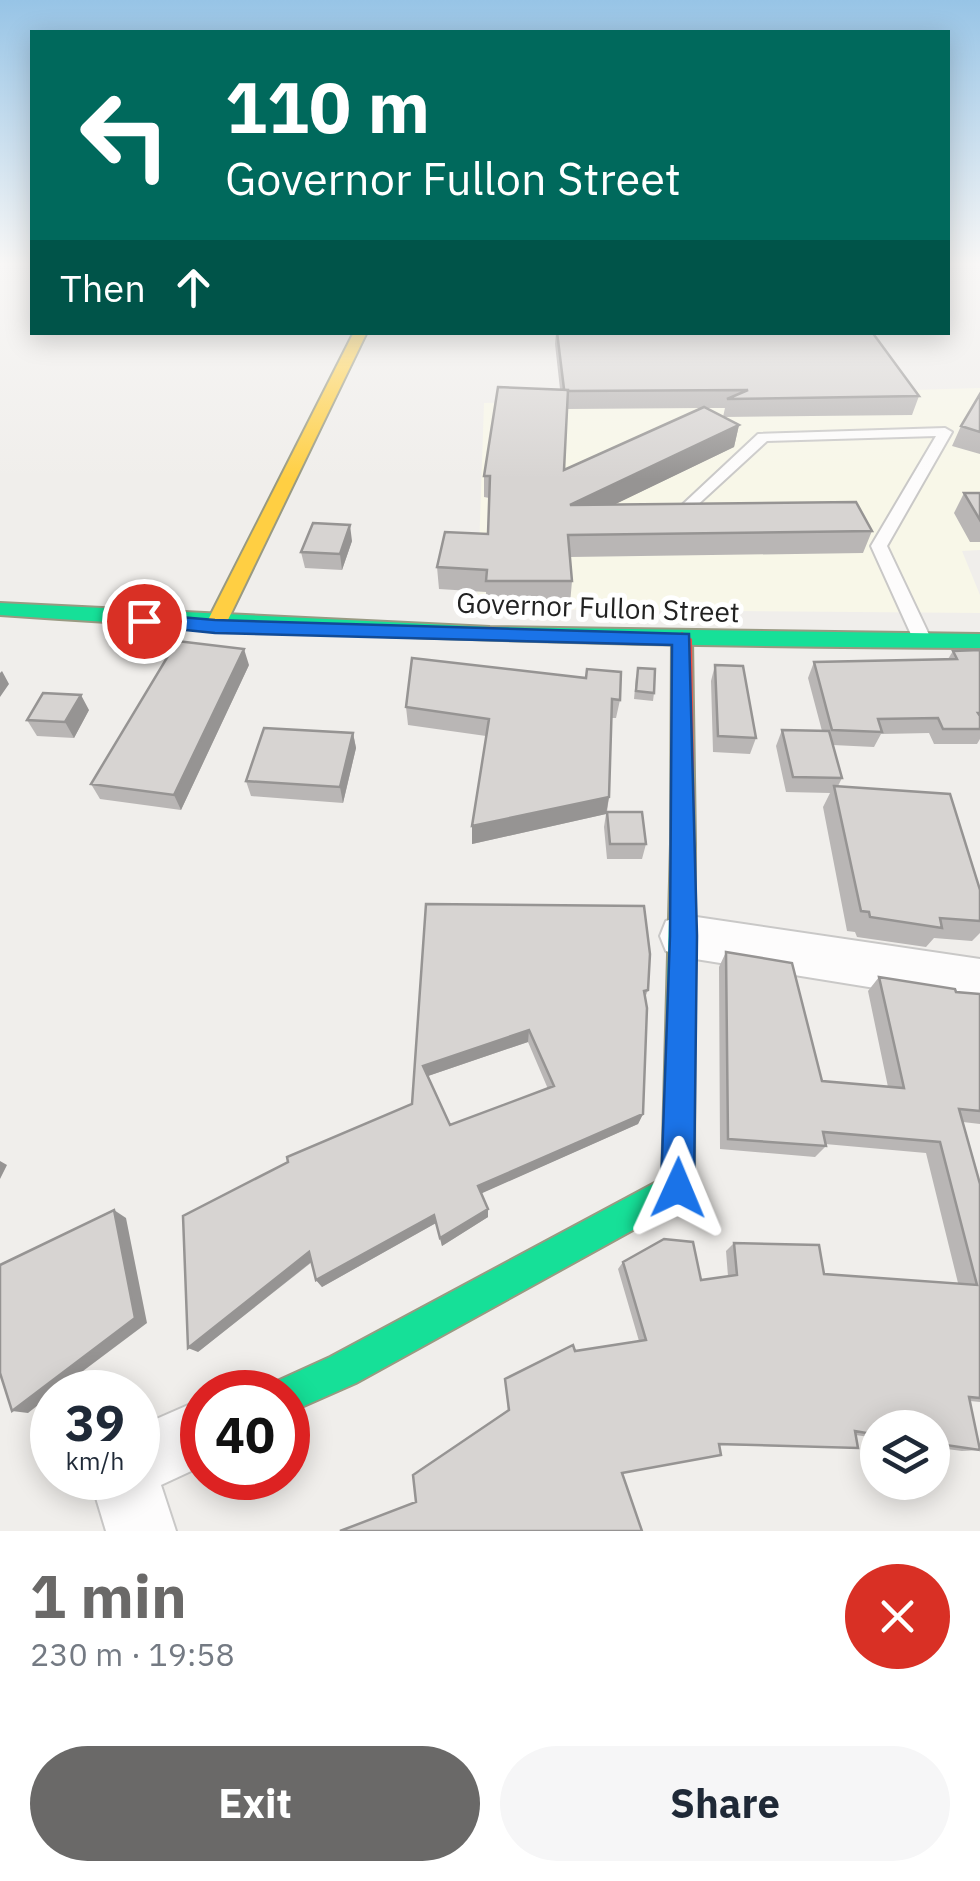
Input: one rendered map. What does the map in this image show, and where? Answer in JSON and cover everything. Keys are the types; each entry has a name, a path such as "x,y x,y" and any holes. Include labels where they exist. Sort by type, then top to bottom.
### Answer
{"street":[{"path":"215,626 359,336"},
{"name":"Governor Fullon Street","path":"0,610 215,626 682,639 980,641"},
{"path":"310,1384 678,1188 683,936 682,639"},
{"path":"683,936 980,982"},
{"path":"131,1500 142,1531"}],"lane":[{"path":"688,506 763,436 945,432 878,546 923,641"}],"shaded area":[{"path":"980,388 980,550 962,551 980,595 980,613 477,609 484,403"}],"building":[{"path":"558,336 875,336 919,396 727,399 748,390 564,389"},
{"path":"498,387 568,390 564,470 704,407 739,425 570,505 856,502 872,531 568,535 572,581 486,581 487,570 437,567 445,532 488,534 490,476 484,476"},
{"path":"980,394 980,432 961,426"},
{"path":"964,493 980,493 980,520"},
{"path":"313,523 350,525 340,554 301,552"},
{"path":"177,641 244,649 174,795 91,784"},
{"path":"980,650 980,729 943,729 938,718 878,719 882,732 832,730 814,662 957,659 953,651"},
{"path":"412,658 586,678 587,669 621,672 620,700 612,699 609,797 472,826 489,719 406,707"},
{"path":"715,665 743,666 756,738 718,736"},
{"path":"638,668 655,669 654,693 636,691"},
{"path":"43,693 81,695 65,722 27,720"},
{"path":"264,728 353,733 340,787 246,781"},
{"path":"782,730 829,731 842,778 793,777"},
{"path":"834,786 950,794 980,890 980,921 940,918 942,928 870,917 869,912 861,911"},
{"path":"607,812 642,812 646,844 610,844"},
{"path":"426,904 644,906 650,954 648,990 644,991 647,1008 643,1114 478,1186 488,1209 440,1238 434,1215 316,1280 309,1252 188,1348 183,1216 288,1162 287,1157 412,1104","holes":["529,1030 554,1086 450,1125 423,1066"]},
{"path":"726,952 792,963 822,1081 904,1088 879,977 980,994 980,1111 959,1109 980,1184 980,1398 969,1397 980,1450 950,1446 950,1410 860,1410 860,1432 855,1431 858,1448 719,1444 721,1455 622,1473 642,1531 340,1531 416,1502 413,1475 509,1410 505,1379 573,1345 575,1351 646,1340 623,1262 664,1239 693,1242 701,1280 737,1275 734,1243 819,1245 824,1274 977,1285 940,1142 823,1132 826,1146 728,1139"},
{"path":"114,1210 135,1318 66,1370 30,1370 30,1397 12,1411 0,1373 0,1265"}],"traffic: fast":[{"path":"0,609 490,634 980,641"},
{"path":"310,1385 678,1188 683,844"}],"traffic: slow":[{"path":"215,626 359,336"}],"traffic: jam":[{"path":"682,639 683,844"}],"route":[{"path":"144,621 682,639 683,936 678,1188"}]}
